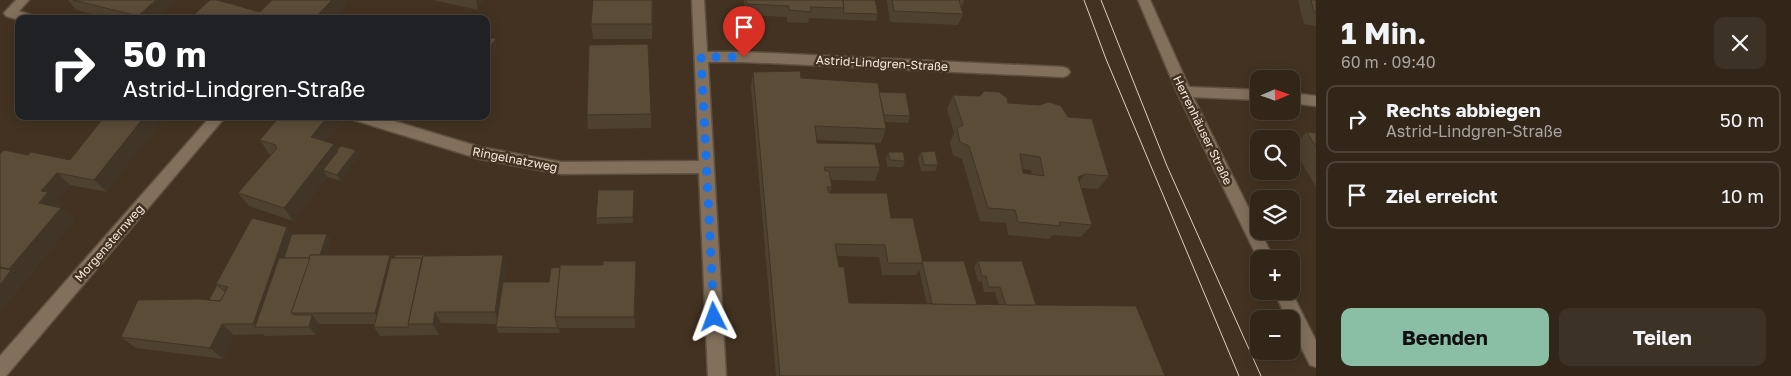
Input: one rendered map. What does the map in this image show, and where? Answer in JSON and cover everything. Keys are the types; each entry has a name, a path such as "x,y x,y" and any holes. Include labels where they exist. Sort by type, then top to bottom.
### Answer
{"street":[{"path":"15,15 10,14 23,0"},
{"path":"698,0 717,376"},
{"name":"Herrenhäuser Straße","path":"1144,0 1184,92 1262,250"},
{"name":"Astrid-Lindgren-Straße","path":"701,57 744,57 1062,72"},
{"path":"1184,92 1250,95"},
{"path":"1300,99 1316,101"},
{"name":"Morgensternweg","path":"0,370 20,344 216,120"},
{"name":"Ringelnatzweg","path":"372,120 480,153 561,168 706,167"},
{"path":"1286,300 1316,359"}],"building":[{"path":"73,0 156,0 139,15"},
{"path":"210,0 217,0 260,12 272,0 332,0 318,15 193,15"},
{"path":"593,0 652,0 652,24 591,24"},
{"path":"746,0 843,0 844,8 810,7 811,12 789,10 789,6 747,4"},
{"path":"843,0 875,0 878,14 843,13"},
{"path":"892,0 959,0 963,14 894,11"},
{"path":"1311,0 1316,0 1316,13 1314,12"},
{"path":"490,37 496,39 490,47"},
{"path":"648,44 651,114 587,115 589,45"},
{"path":"800,71 801,78 878,83 886,129 815,126 817,143 875,144 880,167 824,167 825,171 829,171 832,187 827,187 829,193 887,193 891,218 913,218 923,263 888,263 885,245 835,244 839,267 844,267 849,303 1136,306 1165,376 780,376 753,72"},
{"path":"984,91 999,92 1007,98 1008,103 1039,105 1049,102 1061,106 1068,117 1092,119 1109,176 1085,174 1078,177 1092,225 1059,222 1060,226 1018,222 1015,210 988,208 969,146 960,142 957,128 963,125 953,95 980,96","holes":["1020,154 1040,157 1044,176 1023,173"]},
{"path":"879,92 906,93 910,116 884,115"},
{"path":"102,120 142,120 94,180 57,173 41,191 48,192 39,203 61,208 9,269 0,267 0,154 4,150 28,155 31,152 70,160"},
{"path":"277,120 325,120 311,137 334,144 284,208 238,193 277,148 275,147 276,145 260,140"},
{"path":"1307,132 1316,133 1316,147"},
{"path":"341,146 356,150 337,175 323,170 337,150"},
{"path":"935,151 938,165 924,165 921,152"},
{"path":"888,152 903,152 905,161 890,160"},
{"path":"598,190 634,190 633,217 596,218"},
{"path":"252,218 287,227 253,324 222,324 210,348 121,337 138,300 199,299 220,301 228,287 216,284"},
{"path":"292,234 327,234 320,255 310,255 310,258 284,258"},
{"path":"310,255 390,255 375,313 291,313"},
{"path":"395,255 428,256 423,256 422,258 394,258"},
{"path":"503,255 495,312 435,312 433,324 408,324 423,256"},
{"path":"279,258 310,258 291,313 294,315 312,315 309,327 255,327"},
{"path":"391,258 422,258 408,324 409,327 374,327"},
{"path":"603,261 636,261 634,317 555,317 560,265 603,265"},
{"path":"922,261 964,261 977,305 932,304"},
{"path":"978,261 1022,261 1036,305 1006,305 1000,287 989,287 986,276 982,276"},
{"path":"560,267 555,317 558,328 496,327 503,282 549,282 551,268"},
{"path":"0,268 11,270 0,285"},
{"path":"217,285 226,291 220,301 209,300"}],"tram line":[{"path":"1084,0 1106,59 1239,376"},
{"path":"1101,0 1167,166 1261,376"}],"route":[{"path":"714,317 701,57 744,57"}]}
